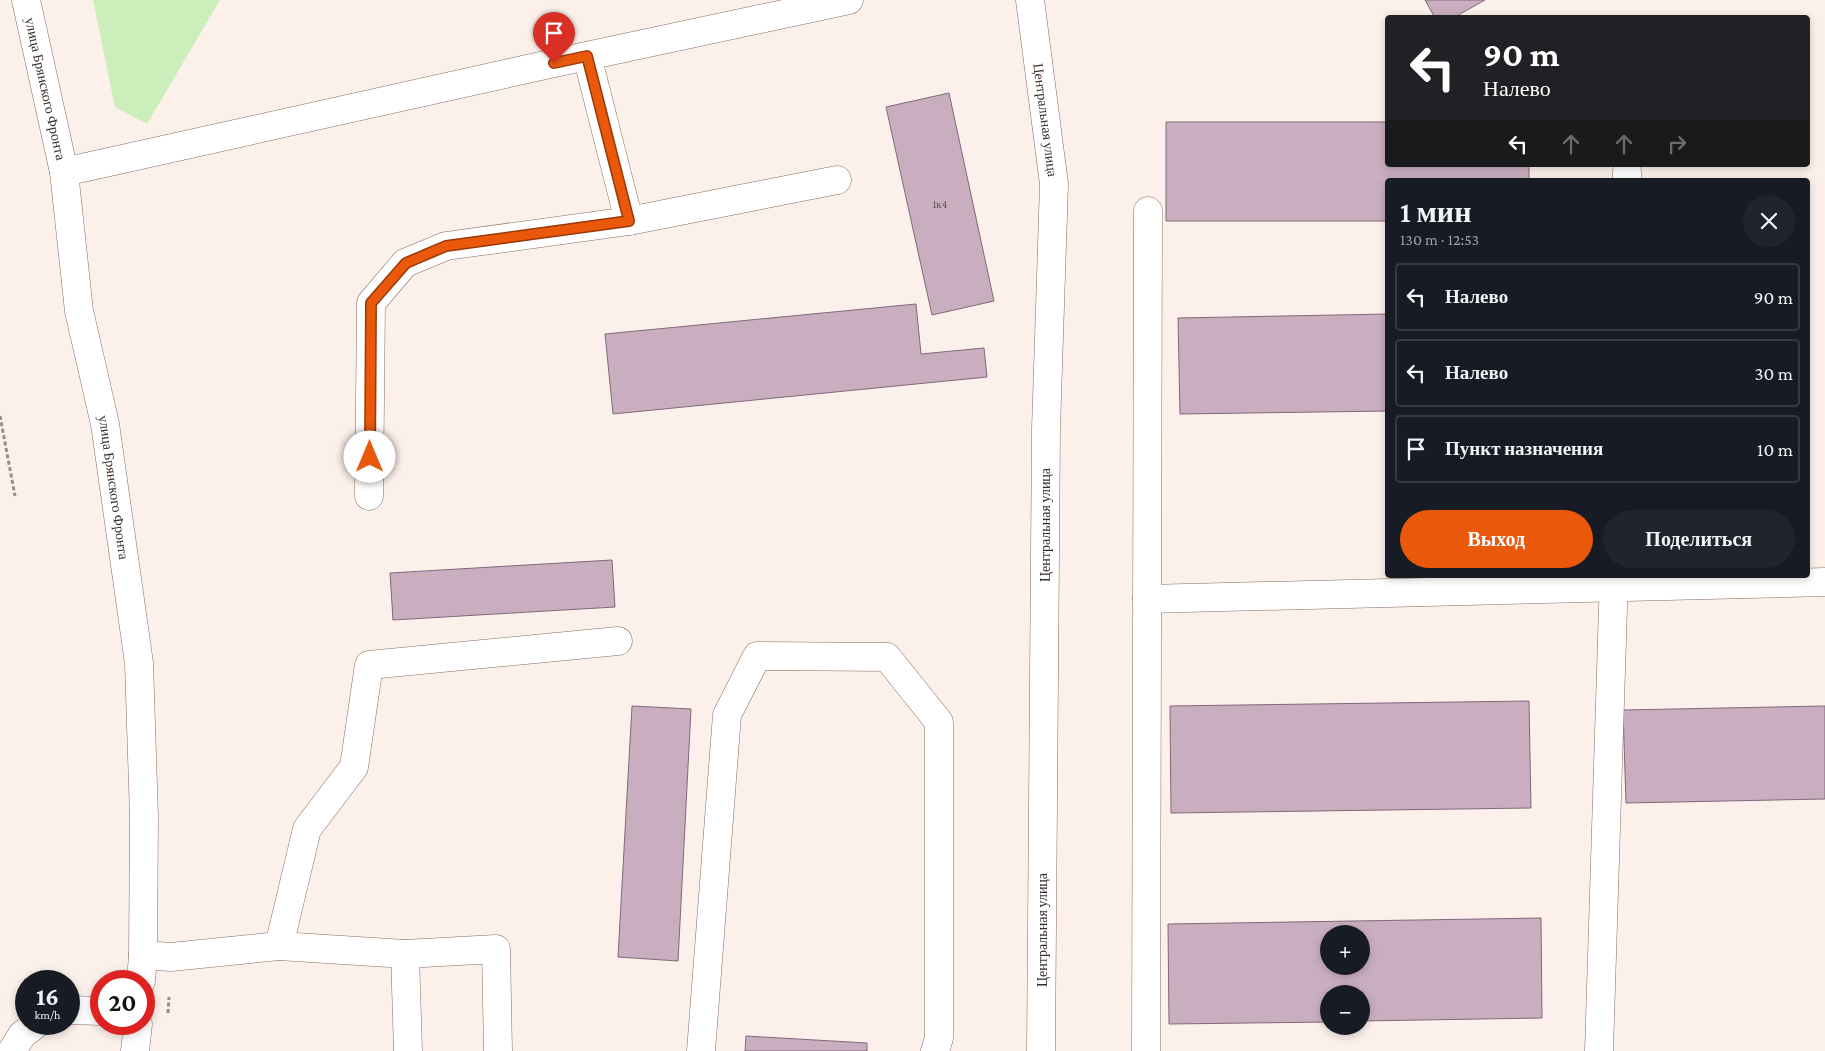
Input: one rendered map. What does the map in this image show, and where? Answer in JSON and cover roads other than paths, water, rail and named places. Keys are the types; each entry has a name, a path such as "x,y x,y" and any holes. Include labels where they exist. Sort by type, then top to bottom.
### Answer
{"street":[{"name":"улица Брянского Фронта","path":"26,0 64,172 79,311 104,424 139,663 144,817 142,968"},
{"path":"64,172 849,0"},
{"name":"Центральная улица","path":"1030,0 1054,184 1046,429 1041,1051"},
{"path":"587,56 629,221"},
{"path":"369,496 371,303 406,263 446,246 629,221 837,180"},
{"path":"1146,1051 1148,210"},
{"path":"1147,599 1614,581 1825,582"},
{"path":"1598,1051 1614,581"},
{"path":"279,946 308,829 354,767 369,665 618,641"},
{"path":"701,1051 727,715 757,656 887,657 939,722 939,1038 935,1051"},
{"path":"142,968 171,957 279,946 405,954 496,949 498,1051"},
{"path":"405,954 408,1051"},
{"path":"12,1051 22,1035"},
{"path":"135,1051 137,1035"}]}
